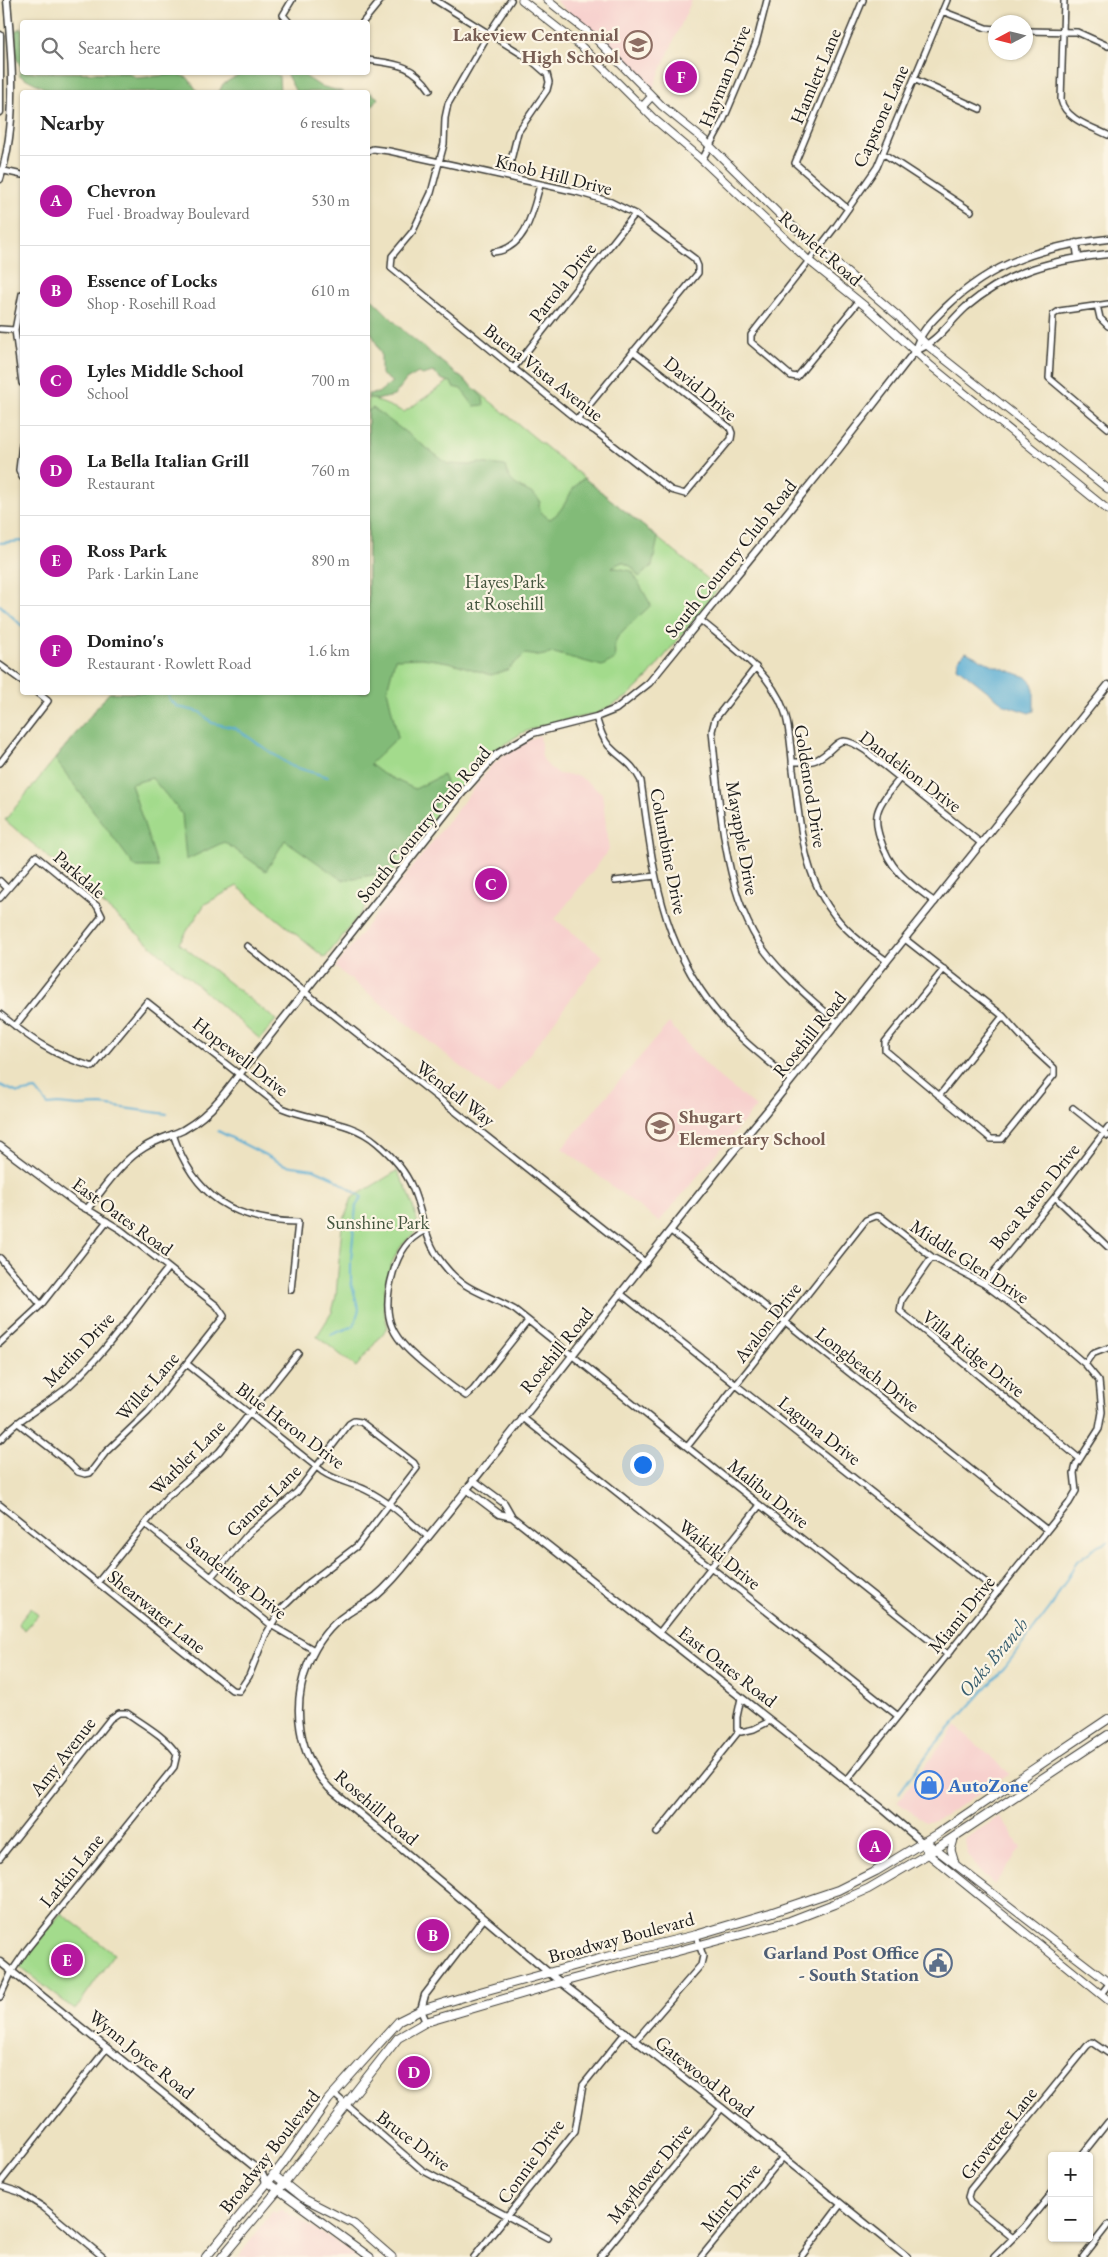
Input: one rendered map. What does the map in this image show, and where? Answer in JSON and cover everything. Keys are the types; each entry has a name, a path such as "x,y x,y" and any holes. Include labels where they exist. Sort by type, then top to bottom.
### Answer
{"main road":[{"name":"Rowlett Road","path":"522,0 547,17 590,54 642,108 702,160 808,260 1108,510"},
{"name":"Rowlett Road","path":"547,0 597,40 652,96 711,147 782,217 898,316 928,346 1108,489"},
{"path":"590,54 597,40"},
{"path":"642,108 652,96"},
{"name":"Broadway Boulevard","path":"206,2257 334,2094 396,2023 421,2010 549,1973 696,1935 777,1911 838,1890 876,1871 922,1842 1108,1719"},
{"name":"Broadway Boulevard","path":"222,2257 284,2183 344,2104 398,2038 426,2022 562,1982 790,1921 834,1904 868,1889 928,1854 1108,1735"},
{"path":"955,1836 951,1850 956,1866"},
{"name":"East Oates Road","path":"922,1842 935,1849 1108,1983"},
{"name":"East Oates Road","path":"922,1842 928,1854 1108,2000"},
{"path":"1013,1924 1020,1916"},
{"path":"273,2174 303,2198 354,2224 392,2257"},
{"name":"Wynn Joyce Road","path":"266,2181 370,2257"},
{"path":"222,2237 232,2244"},
{"path":"361,2249 371,2239"}],"street":[{"path":"0,179 11,120 12,92 7,0"},
{"path":"287,20 282,15 292,0"},
{"path":"365,20 381,0"},
{"path":"435,0 539,66 547,74 549,82 547,90 518,132 507,176"},
{"path":"440,161 444,144 445,118 448,104 489,33 511,0"},
{"name":"Hayman Drive","path":"702,160 711,147 758,36 767,0"},
{"name":"Hamlett Lane","path":"848,209 795,163 862,0"},
{"name":"Capstone Lane","path":"858,302 796,377 791,376 751,342 751,335 848,209 884,154 947,0"},
{"path":"1064,0 1062,107 1069,114 1108,135"},
{"path":"942,11 988,28"},
{"path":"1033,31 1077,32 1108,46"},
{"path":"0,35 0,112"},
{"path":"370,60 403,66 422,77 430,90"},
{"path":"914,79 980,109"},
{"name":"Knob Hill Drive","path":"370,151 373,149 389,150 577,192 611,202 635,214 695,259 698,273 578,420"},
{"path":"884,154 971,211"},
{"name":"Buena Vista Avenue","path":"440,161 431,193 420,218 413,231 392,256 390,262 392,270 578,420 671,490 680,494"},
{"path":"1,170 20,175"},
{"path":"494,252 505,251 516,244 533,213 540,185"},
{"name":"Partola Drive","path":"513,369 635,214"},
{"path":"918,337 950,304 984,276 1024,257 1076,243 1108,239"},
{"path":"1076,243 1078,257"},
{"path":"915,351 928,346 960,312 993,288 1046,263 1108,254"},
{"path":"20,304 15,330 20,368"},
{"path":"1108,304 1058,311 1053,315 1049,378 1108,428"},
{"path":"1097,305 1100,318 1108,326"},
{"path":"0,329 15,330"},
{"name":"South Country Club Road","path":"87,1209 123,1164 134,1154 146,1146 194,1123 212,1108 304,992 332,960 463,792 497,754 533,733 596,717 616,709 649,683 838,450 915,351 918,337"},
{"name":"David Drive","path":"633,351 730,428 732,433 730,439 713,462 685,494 680,494"},
{"name":"Goldenrod Drive","path":"699,620 756,667 769,684 784,710 804,849 811,874 824,901 853,935 887,961"},
{"path":"0,665 20,680"},
{"name":"Mayapple Drive","path":"756,667 715,719 712,731 730,865 741,908 764,950 807,996 838,1022"},
{"name":"Rosehill Road","path":"484,1918 329,1788 314,1769 304,1744 299,1717 304,1676 314,1650 335,1624 384,1589 428,1537 646,1263 715,1172 982,844 1108,685"},
{"path":"0,763 48,701 40,695"},
{"name":"Columbine Drive","path":"596,717 600,731 608,745 634,767 640,781 659,897 671,936 685,964 704,995 734,1030 791,1080"},
{"name":"Dandelion Drive","path":"792,762 815,761 844,740 851,741 982,844"},
{"path":"900,778 882,804 877,815 879,833 885,854 893,868 910,884 935,902"},
{"name":"Parkdale","path":"7,888 36,856 79,889 97,906 102,916 15,1026"},
{"path":"615,881 656,876"},
{"path":"0,880 7,888 0,898"},
{"path":"905,939 1004,1016 1029,1045 1052,1065 1054,1075 1005,1137 999,1140 991,1139 887,1053 884,1048 885,1042 944,970"},
{"name":"Wendell Way","path":"247,946 646,1263"},
{"name":"Hopewell Drive","path":"15,1026 49,1050 93,1067 148,1002 282,1108 306,1117 350,1127 376,1142 393,1158 408,1180 424,1231 443,1264 458,1280 478,1294 506,1305 572,1356"},
{"path":"0,1014 15,1026"},
{"path":"939,1096 1004,1016"},
{"path":"1073,1108 1106,1134"},
{"name":"Boca Raton Drive","path":"984,1284 1106,1134 1108,1127"},
{"path":"173,1134 187,1167 215,1199 236,1211 258,1219 298,1222 291,1290"},
{"name":"East Oates Road","path":"1,1148 76,1203 107,1221 217,1306 224,1316"},
{"path":"1055,1197 1108,1247"},
{"name":"Middle Glen Drive","path":"870,1218 881,1218 932,1257 984,1284 1042,1328 1085,1364 1099,1381 1102,1412 1099,1429 1080,1459"},
{"name":"Avalon Drive","path":"687,1447 866,1220 870,1218"},
{"path":"0,1343 41,1305 107,1221"},
{"path":"424,1231 408,1243 397,1260 387,1300 390,1322 396,1337 406,1349 466,1396 473,1390 528,1321"},
{"name":"Longbeach Drive","path":"671,1231 1047,1530"},
{"name":"Villa Ridge Drive","path":"932,1257 902,1300 900,1311 1080,1459"},
{"path":"0,1258 41,1305"},
{"name":"Merlin Drive","path":"0,1440 18,1423 70,1385 95,1358 168,1268"},
{"name":"Laguna Drive","path":"621,1294 998,1592"},
{"name":"Willet Lane","path":"18,1423 70,1463 78,1472 90,1473 106,1452 148,1412 224,1316"},
{"path":"1085,1364 1092,1354 1108,1348"},
{"name":"Warbler Lane","path":"98,1582 174,1490 219,1452 298,1353"},
{"name":"Malibu Drive","path":"572,1356 948,1655"},
{"name":"Blue Heron Drive","path":"187,1364 317,1467 334,1479 366,1490 428,1537"},
{"name":"Waikiki Drive","path":"522,1417 898,1716"},
{"name":"Gannet Lane","path":"211,1577 248,1534 291,1498 349,1424 354,1421 361,1422 408,1456 417,1468 388,1505"},
{"name":"Miami Drive","path":"846,1781 998,1592 1076,1491 1074,1473 1080,1459"},
{"name":"East Oates Road","path":"473,1480 504,1503 512,1516 922,1842"},
{"name":"East Oates Road","path":"466,1489 498,1514 512,1516"},
{"path":"659,1633 760,1504"},
{"name":"Shearwater Lane","path":"0,1505 232,1690 239,1691 249,1676 271,1625"},
{"path":"271,1625 294,1596 357,1546 388,1505"},
{"name":"Sanderling Drive","path":"145,1524 271,1625 314,1650"},
{"path":"739,1730 737,1729 737,1717 741,1698"},
{"name":"Larkin Lane","path":"0,1997 12,1971 59,1909 174,1767 177,1754 170,1744 126,1712 119,1713 110,1719"},
{"name":"Amy Avenue","path":"0,1858 110,1719"},
{"path":"657,1833 739,1730 754,1729 770,1721"},
{"path":"426,2022 421,2010 425,1995 484,1918"},
{"name":"Gatewood Road","path":"484,1918 549,1973 722,2108 907,2257"},
{"path":"636,2040 701,1965 703,1956 701,1945 696,1935"},
{"name":"Wynn Joyce Road","path":"0,1962 262,2173 266,2181"},
{"path":"1101,1994 1108,1983"},
{"name":"Connie Drive","path":"548,2238 507,2217 575,2131 583,2085 626,2032"},
{"name":"Grovetree Lane","path":"1013,2238 970,2203 968,2197 970,2190 1087,2046 1092,2042 1108,2053"},
{"path":"103,2257 43,2207 19,2192 0,2184 107,2048"},
{"name":"Bruce Drive","path":"334,2094 422,2170 507,2217"},
{"name":"Mayflower Drive","path":"600,2257 722,2108"},
{"path":"1084,2152 1108,2122"},
{"name":"Mint Drive","path":"701,2257 783,2157"},
{"path":"262,2173 273,2174"},
{"path":"994,2257 1049,2197"},
{"path":"801,2257 842,2204"},
{"path":"474,2257 507,2217"},
{"path":"1082,2257 1108,2225"}],"shaded area":[{"name":"Lakeview Centennial High School","path":"555,0 692,0 652,90"},
{"path":"540,735 542,757 548,766 558,774 579,776 602,793 609,850 555,919 603,956 498,1096 335,967 491,766 511,749"},
{"name":"Shugart Elementary School","path":"669,1023 691,1049 720,1078 756,1107 659,1222 562,1148"},
{"path":"956,1726 1010,1774 936,1821 925,1822 897,1802"},
{"path":"1000,1816 1021,1848 994,1885 978,1869 967,1853 965,1839"},
{"path":"281,2209 345,2247 357,2257 238,2257 273,2211 277,2214"}],"green space":[{"path":"20,29 20,65 16,58 15,31"},
{"path":"20,71 20,75 132,75 137,78 180,75 188,78 197,90 48,90 19,75"},
{"path":"239,75 277,75 280,90 220,90 223,84"},
{"path":"287,75 303,75 320,86 336,90 295,90"},
{"path":"370,93 378,98 370,107"},
{"path":"370,297 406,333 474,388 483,398 484,405 474,406 461,389 453,387 451,382 443,380 433,372 422,375 418,373 406,380 394,396 376,400 370,397 370,394 378,393 392,382 381,374 381,354 370,331"},
{"name":"Hayes Park at Rosehill","path":"458,375 719,588 647,678 627,697 596,714 543,725 522,733 491,753 473,772 325,958 237,886 205,904 179,943 276,1020 260,1039 5,820 107,695 370,695 370,398 404,412"},
{"path":"373,408 448,464 469,465 479,463 505,466 511,480 516,485 536,496 540,501 539,507 541,512 550,519 556,515 574,487 584,478 658,538 652,566 639,577 632,567 622,562 612,567 632,571 651,605 621,633 615,643 615,659 602,666 554,653 539,656 525,654 507,670 491,675 449,662 422,658 395,659 387,690 398,737 370,764 383,774 415,789 443,775 448,788 385,873 342,880 285,840 266,871 224,842 186,860 182,814 152,778 131,784 158,867 135,867 55,759 107,695 370,695 370,410"},
{"name":"Sunshine Park","path":"397,1171 410,1196 419,1227 403,1244 388,1273 384,1306 388,1327 356,1367 317,1336 332,1312 336,1296 342,1225 352,1198"},
{"path":"31,1608 38,1615 25,1630 18,1624"},
{"path":"61,1913 114,1954 75,2010 21,1968 20,1965"}],"water":[{"path":"966,652 990,664 1026,677 1032,683 1034,690 1034,711 1029,713 1005,705 957,667 958,660"}],"waterway":[{"path":"0,543 20,541"},
{"path":"0,605 20,624"},
{"path":"169,695 170,700 178,707 200,712 212,723 235,728 291,766 328,777"},
{"path":"0,1085 18,1093 36,1090 48,1105 101,1105 167,1114"},
{"path":"218,1131 285,1165 314,1169 332,1177 362,1197 356,1206 351,1259 351,1283 359,1309 354,1326 330,1335"},
{"name":"Oaks Branch","path":"899,1793 931,1749 1005,1667 1053,1604 1077,1561 1098,1546 1108,1542"}],"place":[{"name":"Lakeview Centennial High School","path":"638,45"},
{"name":"Domino's","path":"681,77"},
{"name":"Lyles Middle School","path":"491,884"},
{"name":"Shugart Elementary School","path":"660,1127"},
{"name":"AutoZone","path":"929,1785"},
{"name":"Chevron","path":"875,1846"},
{"name":"Essence of Locks","path":"433,1935"},
{"name":"Ross Park","path":"67,1960"},
{"name":"Garland Post Office - South Station","path":"938,1963"},
{"name":"La Bella Italian Grill","path":"414,2072"}]}
